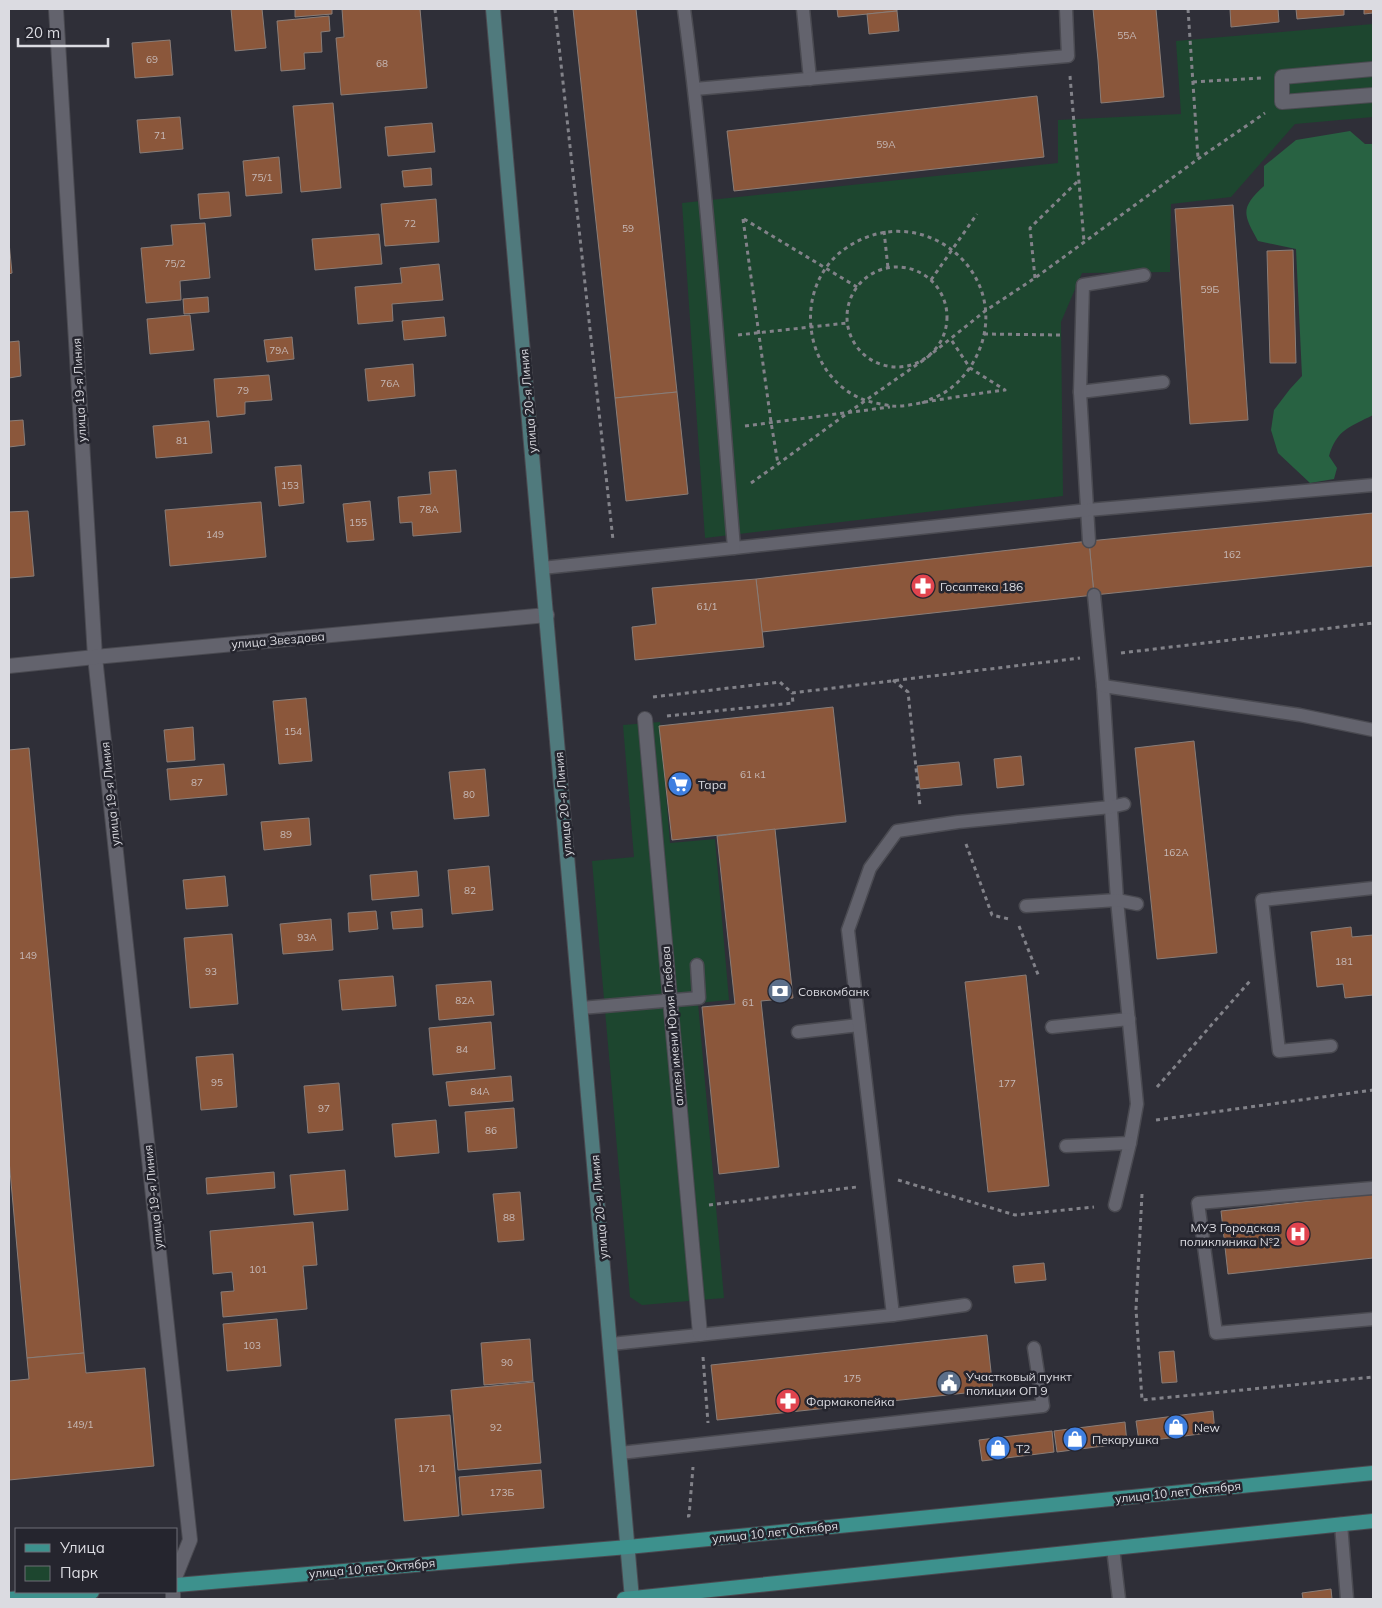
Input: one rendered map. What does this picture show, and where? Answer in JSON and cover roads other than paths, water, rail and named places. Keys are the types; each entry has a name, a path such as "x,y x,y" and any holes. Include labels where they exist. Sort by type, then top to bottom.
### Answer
{"main road":[{"name":"улица 20-я Линия","path":"493,9 620,1453 628,1547 629,1599"},
{"name":"улица 10 лет Октября","path":"178,1585 628,1547 1373,1473"},
{"path":"629,1599 1373,1521"},
{"path":"9,1599 80,1593"}],"street":[{"name":"улица 19-я Линия","path":"56,9 95,657 190,1540 178,1570"},
{"path":"1373,69 1282,77 1282,102 1373,95"},
{"name":"улица Звездова","path":"9,666 547,615"},
{"name":"аллея имени Юрия Глебова","path":"645,719 700,1334"}],"lane":[{"path":"684,9 695,89 718,337 734,548"},
{"path":"803,9 810,79"},
{"path":"695,89 1068,56 1066,9"},
{"path":"1089,541 1080,392 1083,286 1144,275"},
{"path":"1080,392 1163,382"},
{"path":"542,568 1088,510 1373,485"},
{"path":"1094,595 1103,686 1117,900 1137,1104 1115,1205"},
{"path":"1103,686 1300,715 1373,730"},
{"path":"893,1314 848,930 870,868 897,831 958,822 1111,807 1124,804"},
{"path":"1331,1046 1279,1051 1262,900 1373,888"},
{"path":"1026,906 1117,900 1137,904"},
{"path":"581,1008 699,998 697,965"},
{"path":"1052,1027 1128,1019"},
{"path":"798,1032 859,1025"},
{"path":"1066,1146 1130,1143"},
{"path":"1373,1188 1198,1203 1216,1333 1373,1319"},
{"path":"610,1344 965,1305"},
{"path":"620,1453 913,1422 1043,1406 1034,1348"},
{"path":"1341,1524 1347,1599"},
{"path":"1113,1548 1119,1599"}],"place":[{"name":"Госаптека 186","path":"923,586"},
{"name":"Тара","path":"680,784"},
{"name":"Совкомбанк","path":"780,991"},
{"name":"МУЗ Городская поликлиника №2","path":"1298,1234"},
{"name":"Участковый пункт полиции ОП 9","path":"949,1383"},
{"name":"Фармакопейка","path":"788,1401"},
{"name":"New","path":"1176,1427"},
{"name":"Пекарушка","path":"1075,1439"},
{"name":"T2","path":"998,1448"}]}
